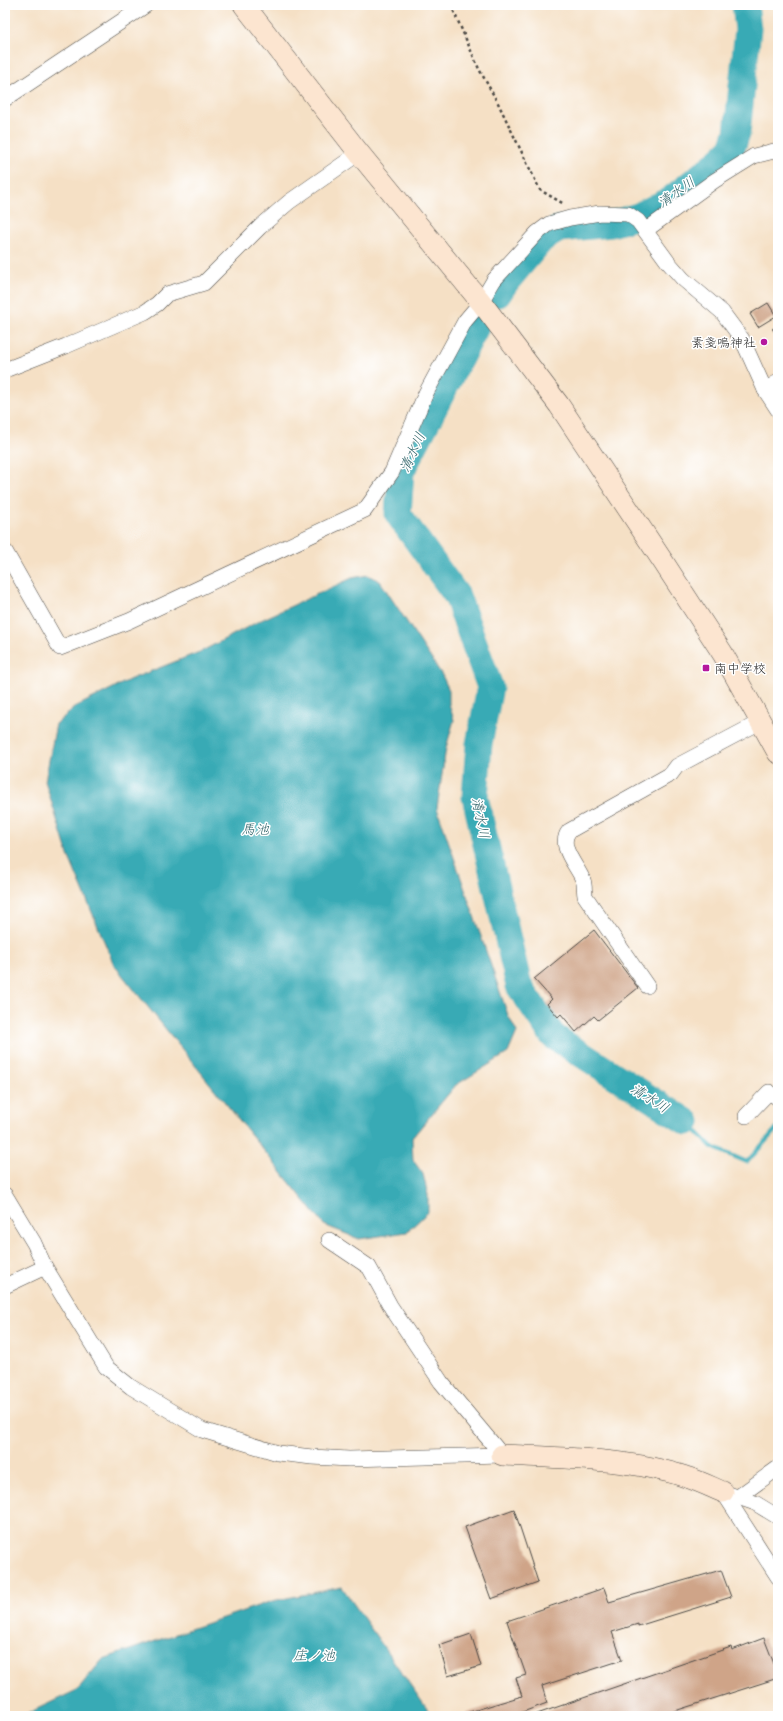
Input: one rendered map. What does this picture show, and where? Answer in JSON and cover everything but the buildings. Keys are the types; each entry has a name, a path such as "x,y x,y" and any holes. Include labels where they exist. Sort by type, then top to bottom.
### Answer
{"street":[{"path":"5,99 146,5"},
{"path":"244,5 360,153 481,302 559,405 656,550 723,654 767,724 778,753"},
{"path":"637,222 714,181 754,156 778,150"},
{"path":"5,370 145,312 167,294 204,283 260,227 289,202 360,153"},
{"path":"5,551 60,648 129,621 365,510 392,472 426,393 465,321 481,302 494,280 536,233 549,224 576,217 600,213 637,222 683,279 722,312 742,339 765,390 778,410"},
{"path":"765,390 778,382"},
{"path":"647,986 585,896 583,881 565,845 565,836 569,831 671,774 677,766 767,724"},
{"path":"746,1116 769,1092 778,1098"},
{"path":"5,1195 34,1243 45,1267 106,1367 131,1387 202,1430 278,1453 312,1457 349,1459 502,1455 575,1459 638,1466 686,1476 755,1504 778,1517"},
{"path":"329,1240 369,1267 392,1307 441,1382 502,1455"},
{"path":"7,1282 45,1267"},
{"path":"731,1494 778,1468"},
{"path":"731,1494 778,1577"}],"path":[{"path":"451,5 479,69 498,103 540,190 574,210 576,217"},
{"path":"773,328 778,336"}],"water":[{"name":"馬池","path":"368,575 380,581 442,675 449,690 449,704 454,720 446,748 437,808 508,1015 517,1032 508,1053 456,1085 412,1138 413,1160 423,1174 428,1195 428,1212 407,1232 359,1239 324,1225 114,965 68,855 45,781 56,724 75,707 131,679 202,651 259,621 352,578"},
{"name":"庄ノ池","path":"342,1587 432,1716 22,1716 77,1690 103,1659 272,1601"}],"waterway":[{"name":"清水川","path":"498,294 506,282 542,239 559,229 611,224 638,216 670,200 714,165 732,148 737,133 748,29 745,5"},
{"name":"清水川","path":"476,327 401,472 398,514 457,596 490,687 479,744 475,797 519,986 553,1036 687,1122"},
{"name":"清水川","path":"687,1122 712,1147 747,1162 778,1127"}],"place":[{"name":"素戔嗚神社","path":"764,342"},
{"name":"南中学校","path":"706,668"}]}
